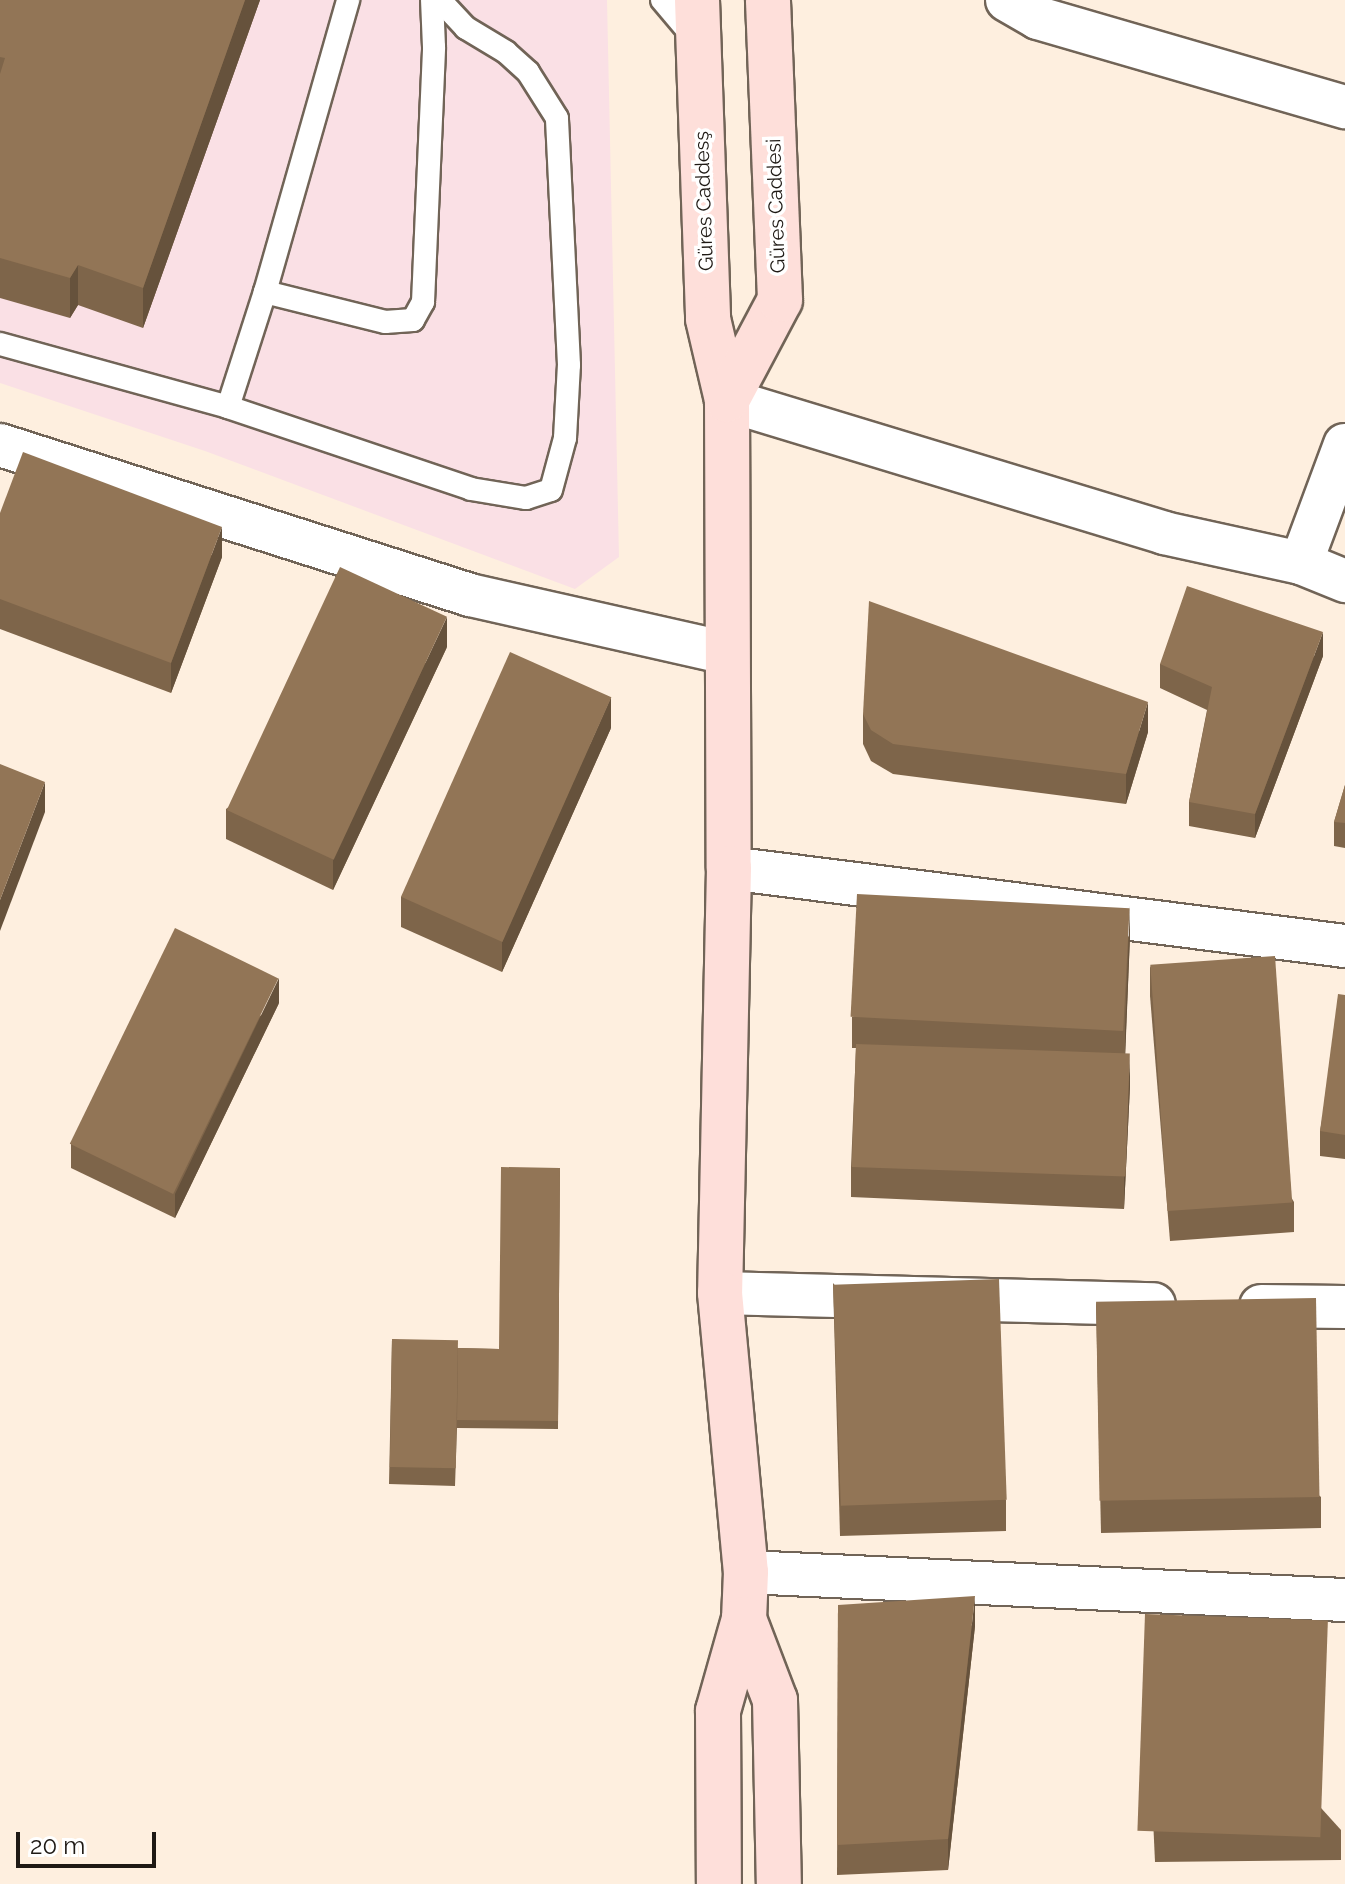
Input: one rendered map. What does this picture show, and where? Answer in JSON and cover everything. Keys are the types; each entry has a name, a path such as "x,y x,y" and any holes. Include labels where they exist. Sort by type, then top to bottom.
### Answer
{"street":[{"name":"Güres Caddesş","path":"697,0 708,319 727,400 729,868 720,1293 746,1572 744,1619"},
{"name":"Güres Caddesi","path":"727,400 780,300 768,0"},
{"path":"1007,0 1038,18 1345,107"},
{"path":"727,400 1164,533 1301,563 1345,581"},
{"path":"0,445 470,595 728,653"},
{"path":"1301,563 1345,445"},
{"path":"729,868 1345,946"},
{"path":"720,1293 1345,1307"},
{"path":"746,1572 1345,1600"},
{"path":"719,1884 718,1711 744,1619"},
{"path":"744,1619 775,1700 779,1884"}],"lane":[{"path":"228,407 265,292 348,0"},
{"path":"265,292 385,322 413,320 423,302 434,47 432,0"},
{"path":"0,344 228,407 471,489 526,498 551,490 565,438 569,365 557,118 528,72 506,52 466,28 440,0"},
{"path":"662,0 698,43"}],"shaded area":[{"path":"0,0 607,0 619,557 575,589 205,451 0,383"}],"building":[{"path":"0,0 245,0 143,288 78,265 70,278 0,258 0,74 5,58 0,57"},
{"path":"23,452 222,527 171,663 0,599 0,513"},
{"path":"340,567 447,617 334,860 227,810"},
{"path":"1187,586 1323,632 1255,814 1189,802 1212,687 1160,664"},
{"path":"869,601 1148,702 1126,774 893,744 871,730 863,714"},
{"path":"510,652 611,697 502,942 401,897"},
{"path":"0,764 45,782 0,900"},
{"path":"1345,785 1345,823 1334,822"},
{"path":"857,894 1130,908 1123,1031 851,1017"},
{"path":"175,928 278,978 173,1194 70,1144"},
{"path":"1275,956 1292,1202 1168,1211 1150,965"},
{"path":"1338,994 1345,995 1345,1135 1320,1131"},
{"path":"856,1044 1130,1054 1126,1176 852,1167"},
{"path":"501,1167 560,1168 558,1421 457,1420 458,1348 499,1349"},
{"path":"999,1279 1007,1500 841,1506 833,1285"},
{"path":"1316,1298 1319,1497 1100,1501 1096,1302"},
{"path":"392,1339 458,1340 456,1468 390,1467"},
{"path":"975,1596 948,1839 837,1845 838,1605"},
{"path":"1145,1614 1328,1620 1320,1837 1137,1831"}]}
